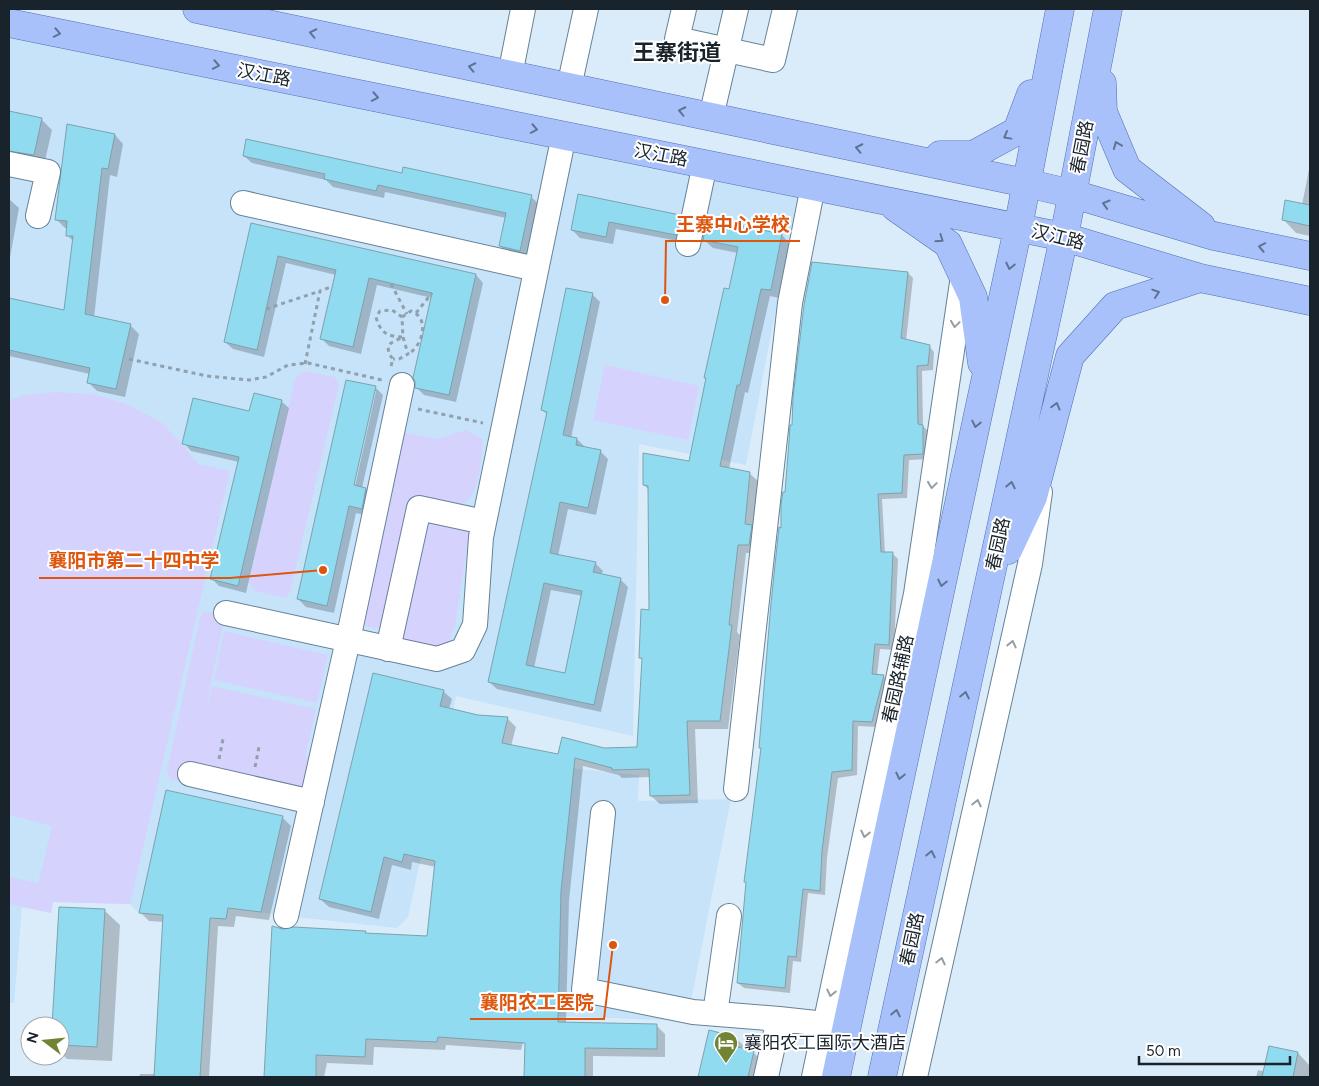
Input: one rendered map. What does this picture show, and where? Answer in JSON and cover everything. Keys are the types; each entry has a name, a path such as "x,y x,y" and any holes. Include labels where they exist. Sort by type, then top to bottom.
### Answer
{"main road":[{"path":"196,9 1073,194 1214,236 1310,256"},
{"name":"春园路","path":"882,1077 1064,237 1108,9"},
{"path":"891,155 973,155 1016,130 1058,20"},
{"path":"836,1077 1018,228 1058,20"},
{"name":"汉江路","path":"9,23 1064,237 1200,278 1310,301"},
{"path":"1100,51 1103,112 1127,169 1214,236"},
{"path":"885,201 948,244 973,297 985,381"},
{"path":"986,599 1033,497 1070,356 1114,306 1200,278"}],"street":[{"path":"510,75 523,9"},
{"path":"569,87 586,9"},
{"path":"684,9 677,39 773,60 785,9"},
{"path":"711,117 736,9"},
{"path":"226,613 437,659 463,650 475,625 481,537 564,136"},
{"path":"9,164 48,172 38,216"},
{"path":"688,244 705,164"},
{"path":"736,789 790,304 814,186"},
{"path":"244,203 536,269"},
{"name":"春园路辅路","path":"814,1077 916,594 963,276"},
{"path":"286,916 348,640 394,383"},
{"path":"915,1077 1030,564 1048,436"},
{"path":"388,649 419,508 484,522"},
{"path":"902,661 907,744"},
{"path":"190,774 312,802"},
{"path":"603,813 584,990 693,1012 825,1024"},
{"path":"715,1014 729,916"},
{"path":"766,1077 779,1019"}],"path":[{"path":"391,284 407,314"},
{"path":"266,309 332,286"},
{"path":"305,364 320,291"},
{"path":"416,312 432,293"},
{"path":"403,337 386,335 378,326 376,317 380,311 392,310 402,318 403,337 408,354"},
{"path":"402,318 411,311 416,312"},
{"path":"393,359 399,359 408,354 422,340 423,323 416,312"},
{"path":"129,360 207,376 249,380 266,377 288,365 305,364 394,383 393,359 388,354 388,347 391,343 403,337"},
{"path":"417,409 503,427"}],"shaded area":[{"path":"9,23 800,183 746,465 639,444 633,736 456,696 408,917 397,928 228,908 226,919 139,913 130,904 53,902 51,913 22,907 14,1003 9,1003"},
{"path":"605,365 699,386 688,440 593,420"},
{"path":"304,371 335,377 339,385 290,592 286,598 255,591 249,583 295,378"},
{"path":"57,392 93,394 127,404 162,423 198,464 230,471 130,904 53,902 51,913 9,904 9,877 38,883 52,826 9,815 9,400 25,395"},
{"path":"466,430 483,439 479,475 473,493 462,504 448,504 419,499 380,629 362,625 400,432 438,439"},
{"path":"429,519 470,530 455,625 449,641 439,647 401,641 419,531"},
{"path":"203,612 213,613 223,624 204,719 212,686 316,709 305,757 321,762 312,802 170,779 167,770 199,622"},
{"path":"224,631 328,655 317,703 214,680"},
{"path":"543,765 639,775 638,801 731,799 687,1021 555,1016"}],"building":[{"path":"9,111 42,118 34,155 9,151"},
{"path":"67,124 115,134 108,169 102,168 85,314 131,324 116,389 87,383 90,368 9,350 9,298 64,310 73,236 66,236 67,221 55,220"},
{"path":"246,139 402,173 403,167 532,195 520,251 499,246 506,213 378,185 376,191 324,179 325,174 243,156"},
{"path":"578,194 680,215 676,235 609,222 606,237 571,230"},
{"path":"1285,200 1310,205 1310,226 1282,220"},
{"path":"707,219 782,234 771,290 761,289 740,385 737,385 720,466 750,472 745,524 752,525 749,545 738,545 729,625 732,625 720,721 687,721 690,795 650,796 649,769 612,770 612,768 575,758 561,891 558,1022 657,1024 657,1049 585,1048 585,1077 524,1077 525,1043 438,1037 437,1042 366,1039 365,1057 316,1055 316,1077 264,1077 272,926 283,929 294,927 427,936 435,861 404,854 402,862 384,857 371,912 319,899 373,673 444,690 440,706 478,715 508,717 502,743 558,754 562,737 604,748 637,747 642,658 639,658 641,609 649,610 648,486 643,485 643,453 689,461 706,378 704,378 724,288 729,289 738,247 703,240"},
{"path":"251,223 476,274 449,395 415,388 413,378 432,293 369,278 353,347 320,339 336,270 278,256 257,350 224,342"},
{"path":"812,262 908,272 901,338 930,345 928,365 917,366 918,424 923,425 923,454 904,455 902,493 878,494 881,552 893,552 889,645 875,644 872,674 884,675 872,722 853,721 852,770 832,772 822,851 820,891 803,889 796,957 788,956 785,988 737,983 746,882 744,882 761,748 759,748 771,603 779,527 781,528 781,504 783,492 785,492 790,425 792,425 793,397 804,305"},
{"path":"566,288 593,293 563,435 577,438 576,445 601,450 588,508 560,502 550,553 596,562 593,572 621,578 594,705 488,682 547,412 541,410","holes":["544,583 582,591 565,673 526,665"]},
{"path":"346,380 376,386 354,485 366,488 362,509 349,506 327,606 297,599"},
{"path":"254,393 282,400 238,586 210,579 239,457 182,444 193,398 249,411"},
{"path":"166,790 283,816 261,912 228,908 226,919 210,918 200,1077 154,1077 163,915 139,913"},
{"path":"59,907 105,909 97,1047 70,1046 70,1016 53,1016"},
{"name":"襄阳农工国际大酒店","path":"709,1030 736,1037 734,1046 754,1051 748,1077 698,1077"},
{"path":"1269,1046 1298,1052 1293,1077 1262,1077"}],"place":[{"name":"王寨中心学校","path":"665,300"},
{"name":"襄阳市第二十四中学","path":"323,570"},
{"name":"襄阳农工医院","path":"613,945"},
{"name":"襄阳农工国际大酒店","path":"726,1064"}],"district":[{"name":"王寨街道","path":"677,52"}]}
